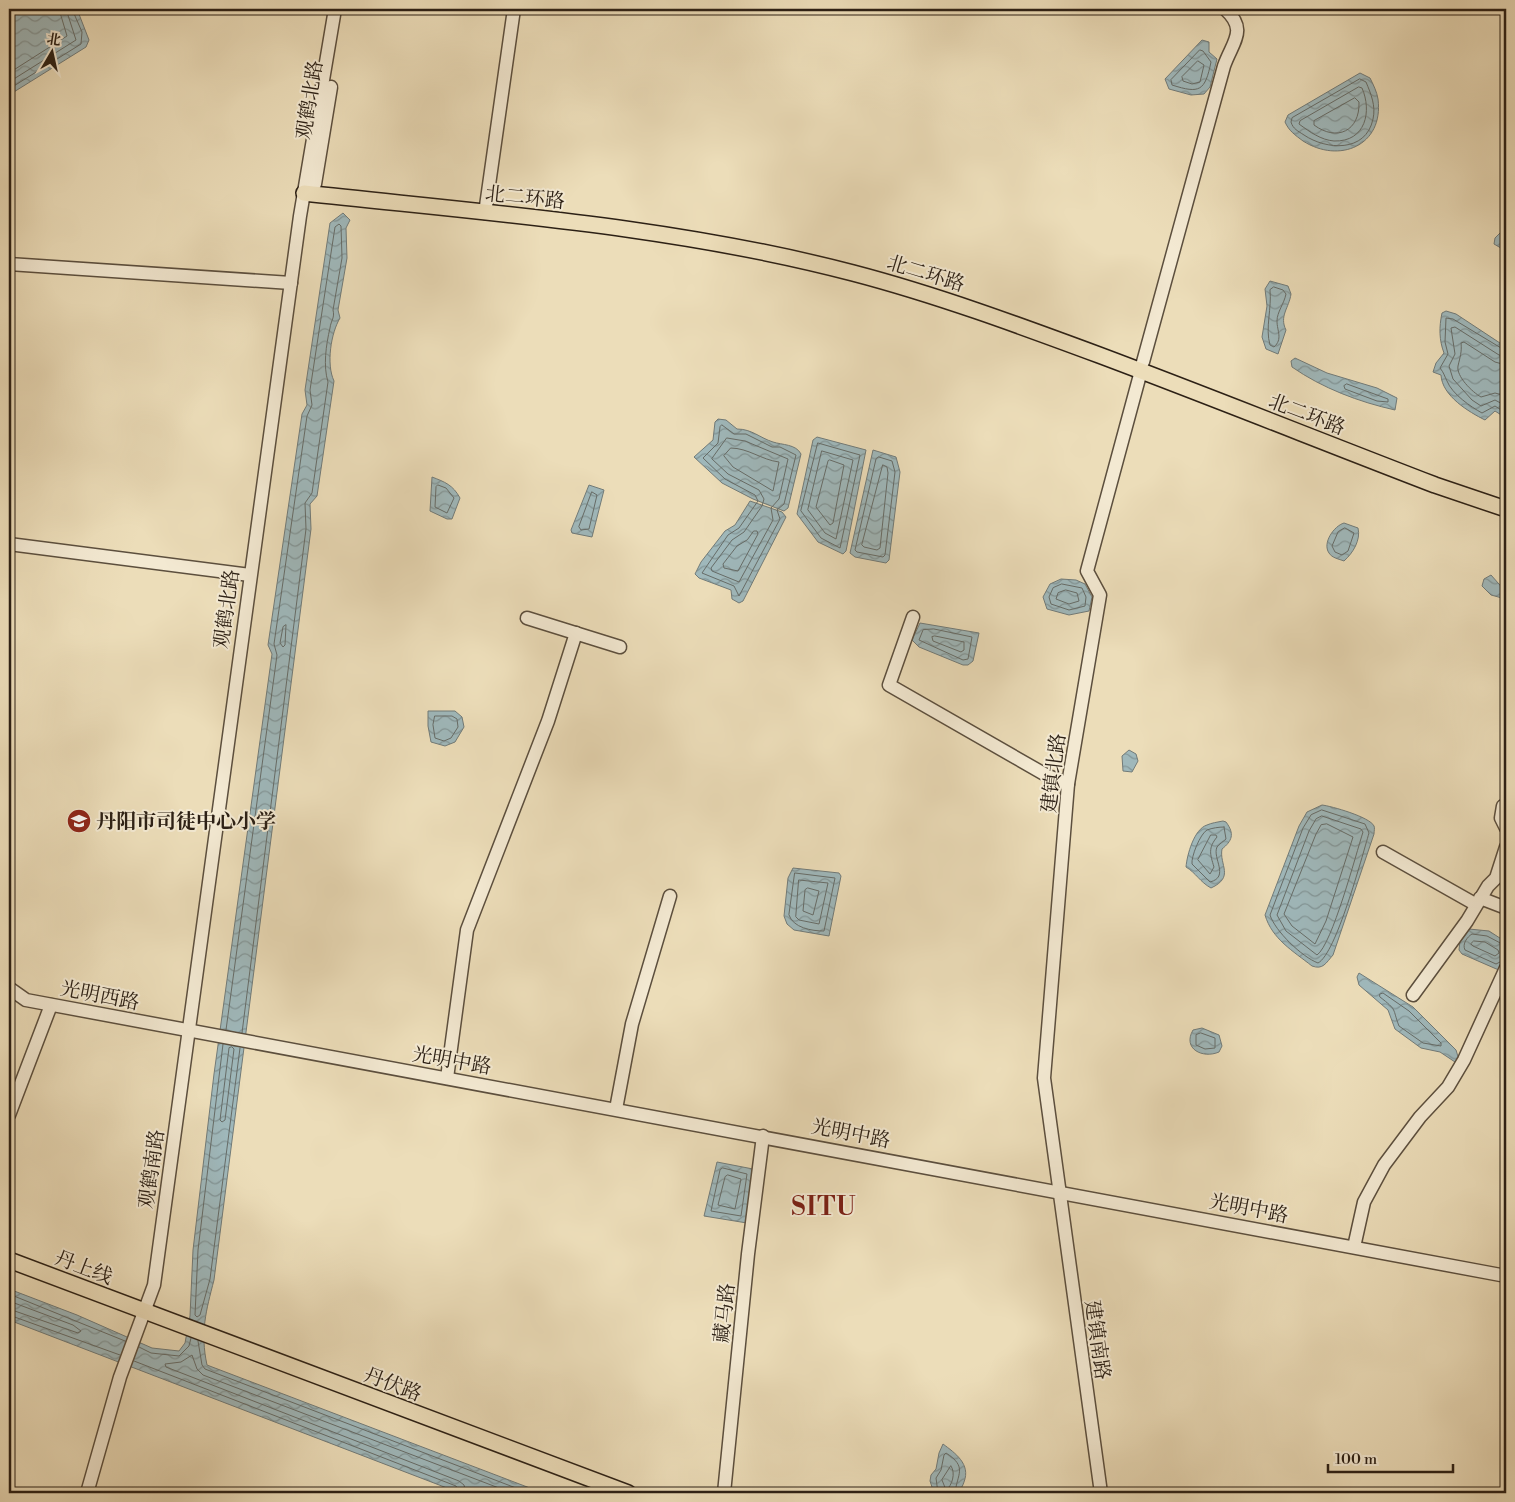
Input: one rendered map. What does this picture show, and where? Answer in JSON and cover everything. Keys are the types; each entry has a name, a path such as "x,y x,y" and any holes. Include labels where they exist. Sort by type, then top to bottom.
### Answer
{"main road":[{"name":"北二环路","path":"308,186 486,208 678,236 757,251 850,272 987,313 1142,366 1506,499"},
{"name":"北二环路","path":"1142,366 1435,485 1506,509"},
{"name":"丹上线","path":"9,1260 145,1312"},
{"name":"丹伏路","path":"145,1312 628,1493"}],"street":[{"name":"观鹤北路","path":"308,186 335,9"},
{"name":"观鹤北路","path":"188,1030 291,283 343,9"},
{"path":"486,208 514,9"},
{"name":"建镇北路","path":"1058,1191 1044,1078 1068,784 1100,595 1086,571 1224,66 1239,32 1237,23 1225,9"},
{"path":"9,264 291,283"},
{"path":"9,544 250,574"},
{"path":"913,617 889,685 1046,775 1068,784"},
{"path":"527,618 620,647"},
{"path":"448,1078 467,930 548,721 576,633"},
{"path":"1503,806 1502,818 1506,828"},
{"path":"1413,995 1496,878 1506,847"},
{"path":"1383,852 1478,901 1506,908"},
{"path":"616,1109 632,1024 670,896"},
{"path":"1354,1247 1364,1202 1384,1165 1420,1117 1448,1087 1464,1060 1506,968"},
{"name":"光明西路","path":"9,988 26,1000 188,1030"},
{"path":"9,1115 51,1004"},
{"name":"光明中路","path":"188,1030 1506,1276"},
{"name":"观鹤南路","path":"87,1493 122,1372 154,1284 188,1030"},
{"name":"藏马路","path":"724,1493 748,1254 764,1136"},
{"name":"建镇南路","path":"1058,1191 1101,1493"}],"water":[{"path":"15,9 77,9 89,40 86,47 9,95 9,18"},
{"path":"1202,40 1209,42 1209,52 1217,59 1210,87 1204,94 1191,95 1169,89 1165,79"},
{"path":"1360,73 1370,78 1378,99 1378,115 1374,129 1366,139 1356,146 1344,150 1331,151 1317,148 1303,141 1288,128 1285,122 1288,115"},
{"path":"343,213 350,220 346,228 347,258 338,310 340,318 332,340 330,358 334,381 317,496 310,504 311,529 214,1280 205,1322 205,1353 207,1365 543,1493 460,1493 9,1320 9,1289 77,1315 152,1348 179,1351 185,1343 190,1316 193,1250 214,1074 272,654 268,645 302,414 307,405 305,390 330,223"},
{"path":"1506,227 1506,251 1494,244 1495,238"},
{"path":"1270,281 1288,286 1291,294 1284,316 1286,330 1278,354 1266,349 1262,337 1267,306 1265,289"},
{"path":"1446,311 1456,314 1506,347 1506,418 1495,411 1485,420 1472,413 1457,402 1446,390 1441,375 1433,372 1436,363 1444,353 1440,338 1440,328 1442,313"},
{"path":"1295,358 1327,373 1377,388 1397,398 1395,410 1368,403 1328,388 1292,367 1291,361"},
{"path":"718,419 726,420 737,429 747,430 773,442 796,448 799,451 801,454 788,508 784,511 753,499 722,483 694,457 713,440 715,422"},
{"path":"817,437 866,450 846,551 843,554 818,542 797,514 813,440"},
{"path":"873,450 896,457 900,472 889,560 886,563 855,557 850,553"},
{"path":"432,477 448,484 460,498 452,519 447,519 430,511"},
{"path":"589,485 604,490 592,537 572,533 571,530"},
{"path":"750,501 782,512 786,517 743,601 739,603 732,599 731,590 699,578 695,574 701,562 725,531 735,525"},
{"path":"1344,523 1358,528 1359,533 1356,546 1344,561 1330,555 1327,545 1333,531"},
{"path":"1491,575 1506,592 1502,598 1491,595 1482,586 1484,579"},
{"path":"1061,579 1076,580 1085,584 1092,597 1089,611 1069,615 1047,609 1043,597 1050,584"},
{"path":"920,623 979,633 973,661 968,665 963,665 919,647 912,640"},
{"path":"428,711 455,711 462,717 464,727 455,742 445,746 431,742"},
{"path":"1129,750 1136,754 1138,761 1132,772 1123,771 1122,756"},
{"path":"1322,805 1365,819 1374,826 1374,834 1333,955 1324,965 1316,967 1312,966 1278,938 1265,915 1299,826 1307,812"},
{"path":"1223,821 1226,822 1231,830 1231,837 1222,849 1224,875 1218,884 1211,888 1186,867 1192,843 1202,827"},
{"path":"793,868 839,873 841,876 829,936 794,930 787,924 784,916 788,878"},
{"path":"1469,929 1489,931 1506,942 1506,959 1501,971 1462,954 1459,950 1460,940"},
{"path":"1359,973 1413,1007 1456,1050 1459,1060 1458,1064 1440,1052 1421,1048 1395,1029 1388,1010 1359,985 1357,977"},
{"path":"1202,1028 1219,1035 1222,1046 1219,1052 1213,1054 1201,1053 1192,1047 1190,1037 1193,1030"},
{"path":"717,1162 753,1169 747,1223 704,1216"},
{"path":"943,1444 964,1464 966,1476 959,1493 934,1493 930,1481 931,1475 936,1469"}],"place":[{"name":"丹阳市司徒中心小学","path":"79,821"}],"district":[{"name":"SITU","path":"824,1206"}]}
